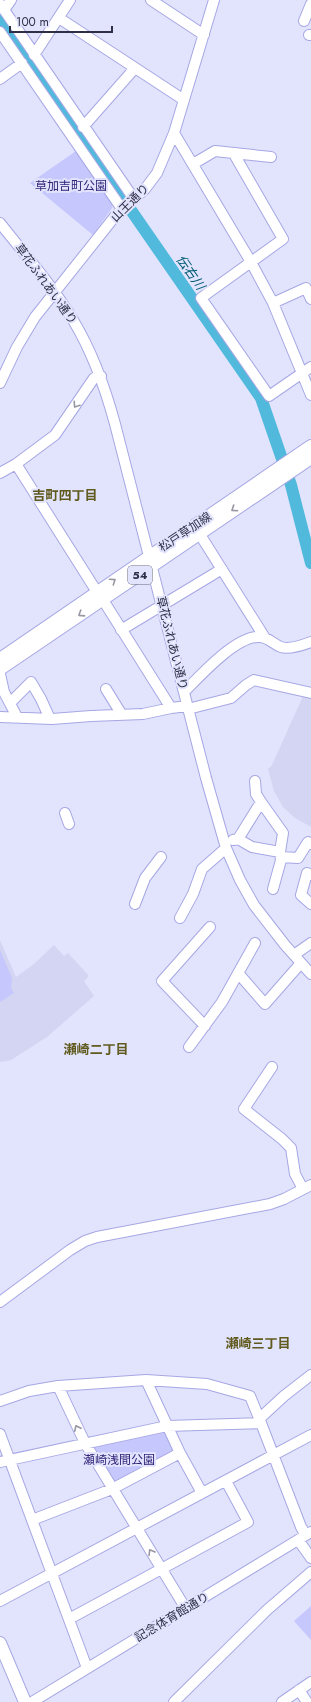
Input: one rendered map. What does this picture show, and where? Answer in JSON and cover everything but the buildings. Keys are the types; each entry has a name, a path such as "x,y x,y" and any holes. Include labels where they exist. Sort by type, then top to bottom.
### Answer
{"main road":[{"name":"松戸草加線","path":"0,669 150,561 293,464 311,446"},
{"name":"松戸草加線","path":"293,464 311,458"},
{"name":"松戸草加線","path":"150,561 199,533 277,475"},
{"name":"松戸草加線","path":"0,659 100,596"},
{"path":"0,1643 25,1702"}],"street":[{"path":"12,0 2,7 84,127 128,204"},
{"path":"34,55 70,0"},
{"path":"151,0 204,35"},
{"name":"山王通り","path":"0,383 24,334 35,318 128,204 145,189 157,173 174,133 214,0"},
{"path":"304,21 311,4"},
{"path":"58,18 184,100"},
{"path":"0,32 128,204"},
{"path":"0,79 22,63"},
{"path":"84,127 135,68"},
{"path":"174,133 274,303 311,395"},
{"path":"192,164 215,151 271,157"},
{"path":"234,154 283,238 201,298 269,396 311,367"},
{"name":"草花ふれあい通り","path":"0,223 55,293 83,336 101,376 225,845 240,880 254,905 311,974"},
{"path":"274,303 306,288 311,299"},
{"path":"0,473 16,464 55,435 94,378 101,376"},
{"path":"16,464 171,708"},
{"path":"199,533 265,638"},
{"path":"121,630 222,569"},
{"path":"184,692 210,666 234,646 250,638 265,638 281,647 303,645 311,642"},
{"path":"0,674 4,692 17,717"},
{"path":"0,717 50,719 142,714 171,708 188,707 231,698 254,680 311,693"},
{"path":"10,703 31,682 50,719"},
{"path":"106,689 122,715"},
{"path":"255,781 256,794 283,833 280,854 281,860 273,889"},
{"path":"180,918 193,894 202,870 225,845 238,839 261,802"},
{"path":"65,813 69,824"},
{"path":"238,839 252,847 298,858 308,842 311,844"},
{"path":"135,904 145,878 161,857"},
{"path":"311,875 307,872 301,895 311,904"},
{"path":"205,1026 162,981 210,926"},
{"path":"189,1047 222,1002 255,943"},
{"path":"238,973 265,1004 311,943"},
{"path":"0,1302 70,1250 85,1241 97,1237 270,1204 307,1187 295,1174 291,1148 244,1109 272,1067"},
{"path":"5,1461 167,1426 260,1421 284,1396 311,1375"},
{"path":"146,1380 180,1453 202,1493"},
{"path":"0,1401 29,1391 58,1386 146,1380 207,1384 250,1396 305,1536 311,1558"},
{"path":"58,1386 84,1443 186,1609"},
{"path":"0,1434 5,1461 32,1520 87,1668"},
{"path":"0,1601 311,1435"},
{"path":"32,1520 112,1489 180,1453"},
{"path":"69,1619 248,1522 226,1480"},
{"name":"記念体育館通り","path":"32,1702 305,1536"},
{"path":"174,1702 267,1610 311,1572"},
{"path":"282,1702 311,1682"},
{"path":"299,1691 307,1702"}],"shaded area":[{"path":"303,696 311,698 311,827 295,818 283,807 274,791 268,769 272,765"},
{"path":"0,940 16,977 34,964 54,945 64,956 68,953 89,976 84,981 94,996 47,1037 11,1060 0,1062"}],"green space":[{"name":"草加吉町公園","path":"76,151 113,204 112,208 93,235 30,183"},
{"path":"0,950 12,978 11,988 14,993 0,1002"},
{"name":"瀬崎浅間公園","path":"165,1430 174,1452 112,1484 90,1447"},
{"path":"311,1606 311,1640 294,1621"}],"waterway":[{"name":"伝右川","path":"0,21 261,398 291,485 311,563"}],"district":[{"name":"吉町四丁目","path":"65,495"},
{"name":"瀬崎二丁目","path":"96,1049"},
{"name":"瀬崎三丁目","path":"258,1343"}]}
